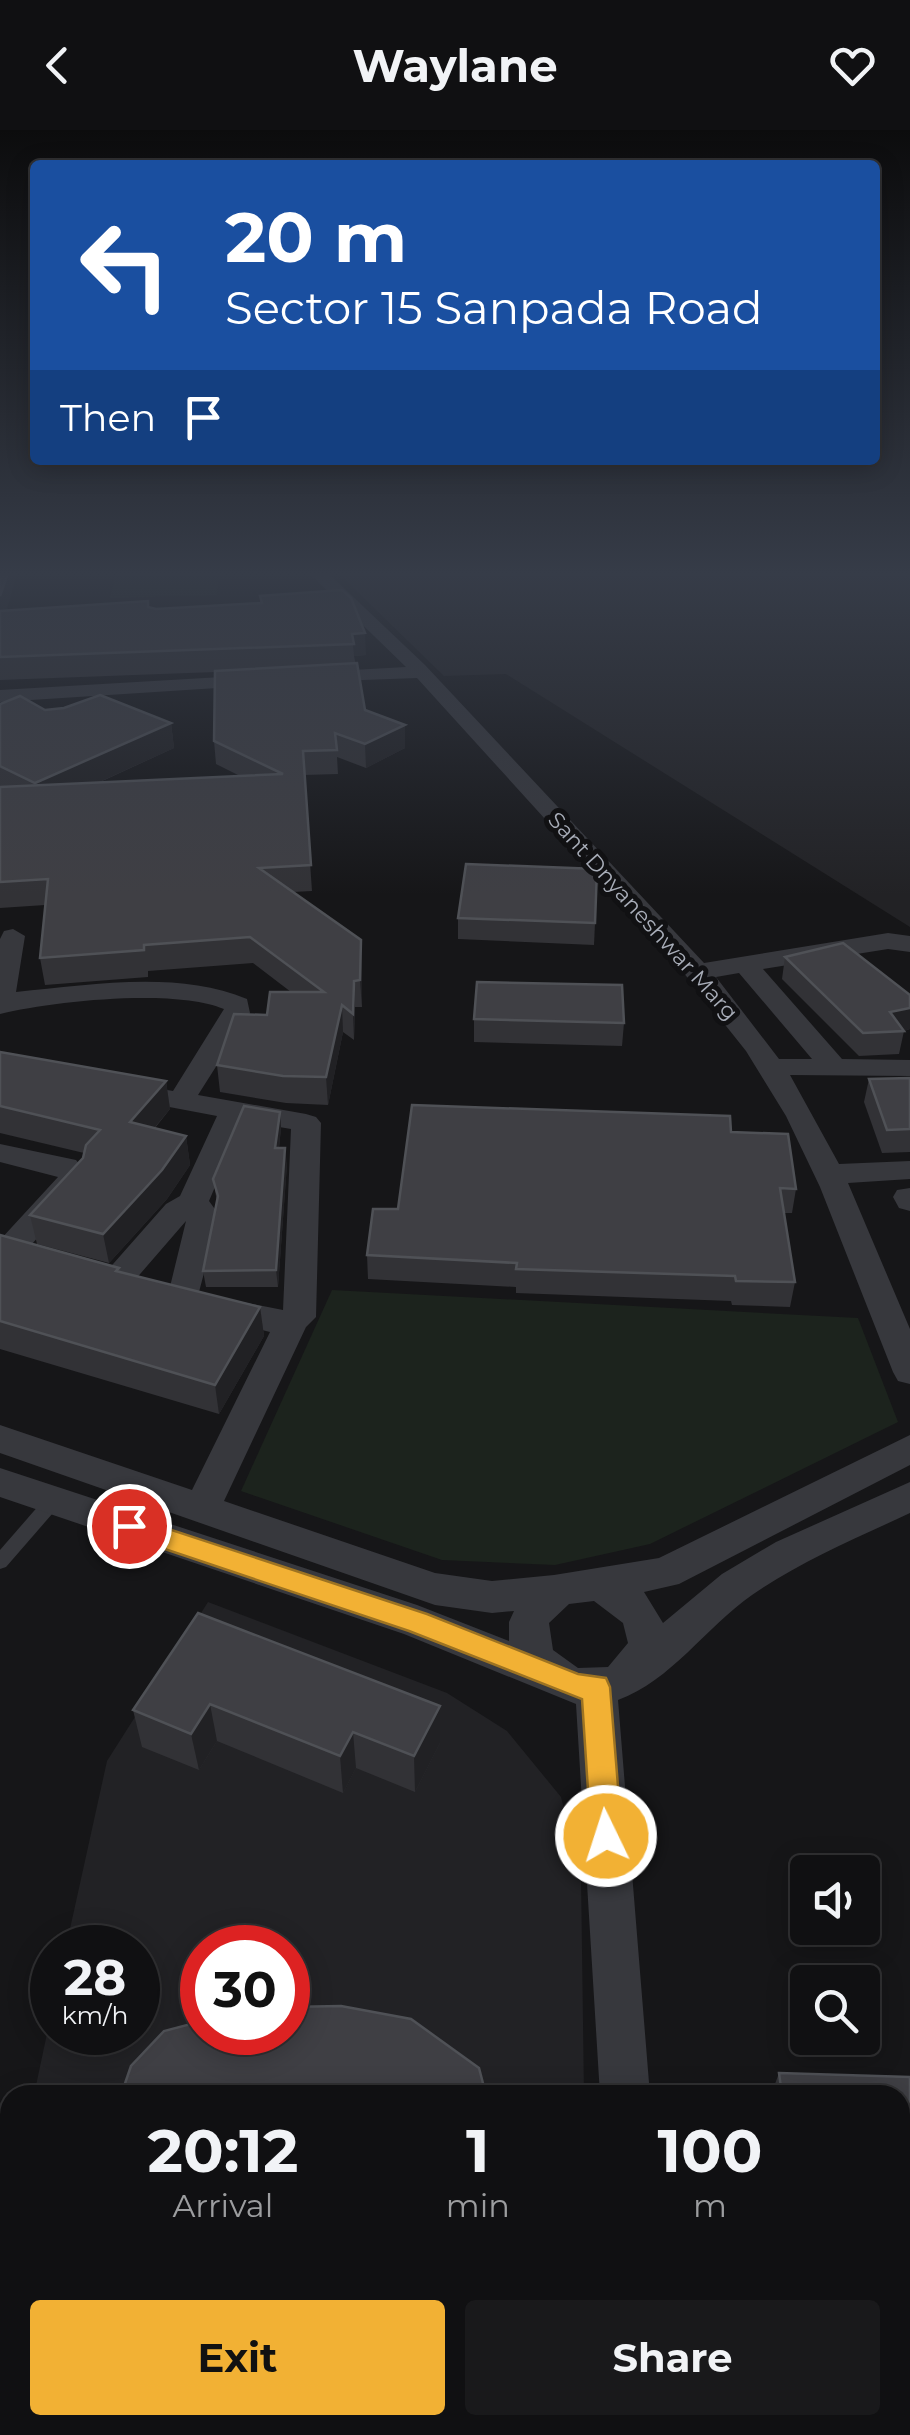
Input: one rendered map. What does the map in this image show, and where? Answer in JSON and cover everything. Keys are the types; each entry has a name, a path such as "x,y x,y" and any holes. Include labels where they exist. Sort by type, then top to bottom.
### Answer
{"street":[{"path":"0,696 271,681"},
{"name":"Sant Dnyaneshwar Marg","path":"429,681 697,972 747,1032 834,1177 910,1372"},
{"path":"13,936 0,1006 17,1000 153,992 209,993 238,1005 237,1013 180,1101"},
{"path":"697,972 888,941 910,944"},
{"path":"745,964 834,1067"},
{"path":"747,1032 796,1023"},
{"path":"775,1074 834,1067 910,1068"},
{"path":"775,1074 910,1082"},
{"path":"108,1088 298,1119 306,1123 308,1131 299,1316 292,1322 202,1509"},
{"path":"116,1280 178,1211 193,1202 234,1109"},
{"path":"0,1153 65,1167 75,1177 4,1250 44,1261"},
{"path":"834,1177 910,1187"},
{"path":"183,1299 201,1224 202,1212 193,1202"},
{"path":"80,1270 281,1324 292,1322"},
{"path":"0,1440 435,1589 492,1597 665,1573 910,1449"},
{"path":"0,1482 595,1680"},
{"path":"595,1680 648,1643 646,1627 626,1598 572,1588 538,1602 528,1617 526,1634 530,1652 541,1668 595,1680 790,1553 910,1496"},
{"path":"595,1680 623,2085"}],"lane":[{"path":"0,1562 53,1501"}],"shaded area":[{"path":"516,681 910,681 910,927"},
{"path":"332,1290 858,1318 898,1422 650,1544 555,1565 442,1560 241,1491"},
{"path":"208,1602 447,1693 507,1731 561,1797 581,1877 584,2085 36,2085 42,2055 160,2055 160,1925 71,1925 107,1761"}],"building":[{"path":"215,681 360,681 365,710 405,725 365,744 335,733 337,750 303,751 311,865 259,868 361,940 360,980 354,981 353,1014 342,1005 326,1077 283,1076 217,1065 234,1014 267,1015 270,992 324,992 250,937 40,958 48,879 0,882 0,787 283,774 214,741"},
{"path":"100,695 171,723 35,783 0,766 0,704 20,696 45,710 64,708"},
{"path":"466,864 597,869 595,923 458,918"},
{"path":"843,943 910,995 910,1008 890,1012 904,1031 863,1033 785,957"},
{"path":"477,982 622,985 624,1023 474,1019"},
{"path":"0,1052 166,1081 130,1122 186,1136 162,1170 103,1234 30,1215 83,1158 86,1145 100,1130 0,1106"},
{"path":"910,1078 910,1129 887,1130 869,1079"},
{"path":"412,1105 730,1116 731,1132 788,1134 796,1189 780,1188 795,1282 736,1281 735,1276 516,1269 517,1263 367,1255 373,1209 398,1209"},
{"path":"244,1106 280,1112 275,1148 285,1148 276,1270 203,1271 218,1196 213,1179"},
{"path":"0,1235 119,1268 116,1271 260,1307 215,1385 0,1321"},
{"path":"198,1613 440,1706 414,1756 353,1732 340,1756 210,1704 191,1734 133,1710"},
{"path":"341,2006 411,2019 479,2068 483,2085 124,2085 131,2066 141,2055 160,2055 160,2035 180,2027 180,2055 310,2055 310,2007"},
{"path":"779,2073 910,2077 910,2085 781,2085"}],"route":[{"path":"129,1526 417,1622 576,1686 596,1687 606,1836"}]}
